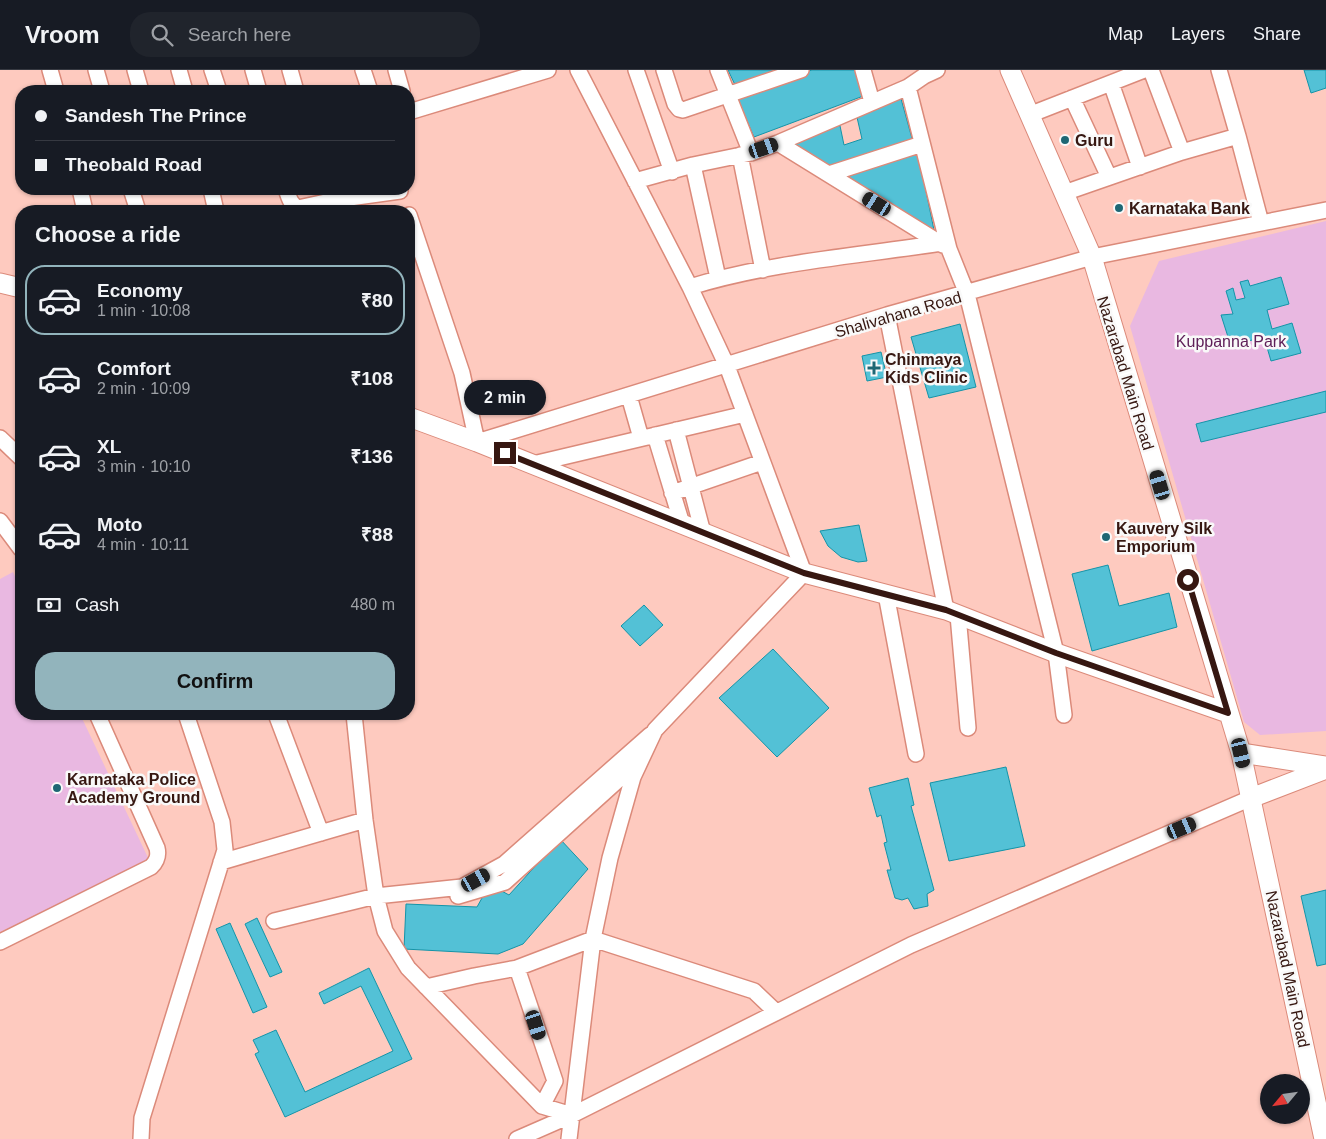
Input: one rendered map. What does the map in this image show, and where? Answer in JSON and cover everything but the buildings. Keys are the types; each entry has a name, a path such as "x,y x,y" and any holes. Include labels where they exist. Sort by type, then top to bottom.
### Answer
{"main road":[{"name":"Nazarabad Main Road","path":"1011,70 1092,257 1241,753 1324,1133"},
{"path":"0,283 15,287"},
{"path":"415,419 533,464 804,573 952,612 1056,653 1228,713"},
{"path":"1241,753 1326,768"},
{"path":"1251,798 1326,768"}],"street":[{"path":"50,70 54,85"},
{"path":"96,70 100,85"},
{"path":"135,70 139,85"},
{"path":"179,70 183,85"},
{"path":"212,70 216,85"},
{"path":"253,70 257,85"},
{"path":"290,70 294,85"},
{"path":"364,70 368,85"},
{"path":"415,110 548,70"},
{"path":"274,921 376,896 462,887 504,864 655,730 804,573 727,366 690,287 578,70"},
{"path":"636,70 672,172"},
{"path":"664,70 675,104 679,109 683,110 801,70"},
{"path":"718,70 728,95 745,154 762,270"},
{"path":"863,70 872,102"},
{"path":"1029,115 1144,70"},
{"path":"1151,70 1182,152"},
{"path":"1219,70 1261,223"},
{"path":"400,71 401,85"},
{"path":"635,181 693,165 745,154 778,143 908,87 927,72"},
{"path":"1111,83 1140,167"},
{"path":"908,87 945,246 967,294 1056,653 1064,715"},
{"path":"1072,98 1109,177"},
{"path":"1064,193 1182,152 1238,136"},
{"path":"778,143 945,246"},
{"path":"829,174 922,144"},
{"path":"693,165 718,278"},
{"path":"312,205 368,195"},
{"name":"Shalivahana Road","path":"477,442 887,315 967,294 1092,257 1326,210"},
{"path":"415,233 462,373 477,442"},
{"path":"690,287 718,278 762,270 945,246"},
{"path":"887,315 952,612 968,728"},
{"path":"629,396 672,493 682,524"},
{"path":"533,464 744,414"},
{"path":"676,430 703,533"},
{"path":"0,438 15,452"},
{"path":"672,493 762,462"},
{"path":"0,521 15,541"},
{"path":"886,594 916,754"},
{"path":"0,942 151,867 157,859 159,853 157,848 101,720"},
{"path":"141,1139 142,1118 225,850 222,822 188,720"},
{"path":"278,720 321,833"},
{"path":"355,720 364,820 376,896 385,930 408,968 542,1106 572,1115"},
{"path":"569,1139 593,939 610,858 633,776 655,730"},
{"path":"412,899 450,899 505,882 641,759"},
{"path":"517,1139 572,1115 911,945 1251,798"},
{"path":"221,862 364,820"},
{"path":"426,987 517,968 593,939 754,991 776,1012"},
{"path":"517,968 555,1082 542,1106"}],"green space":[{"name":"Kuppanna Park","path":"1326,221 1326,731 1260,735 1244,722 1130,326 1159,261"},
{"name":"Karnataka Police Academy Ground","path":"13,572 15,576 15,720 83,720 150,862 0,932 0,579"}],"place":[{"name":"Guru","path":"1065,140"},
{"name":"Karnataka Bank","path":"1119,208"},
{"name":"Chinmaya Kids Clinic","path":"874,368"},
{"name":"Kauvery Silk Emporium","path":"1106,537"},
{"name":"Karnataka Police Academy Ground","path":"57,788"}],"route":[{"path":"505,453 804,573 946,610 1056,653 1228,713 1188,580"}]}
